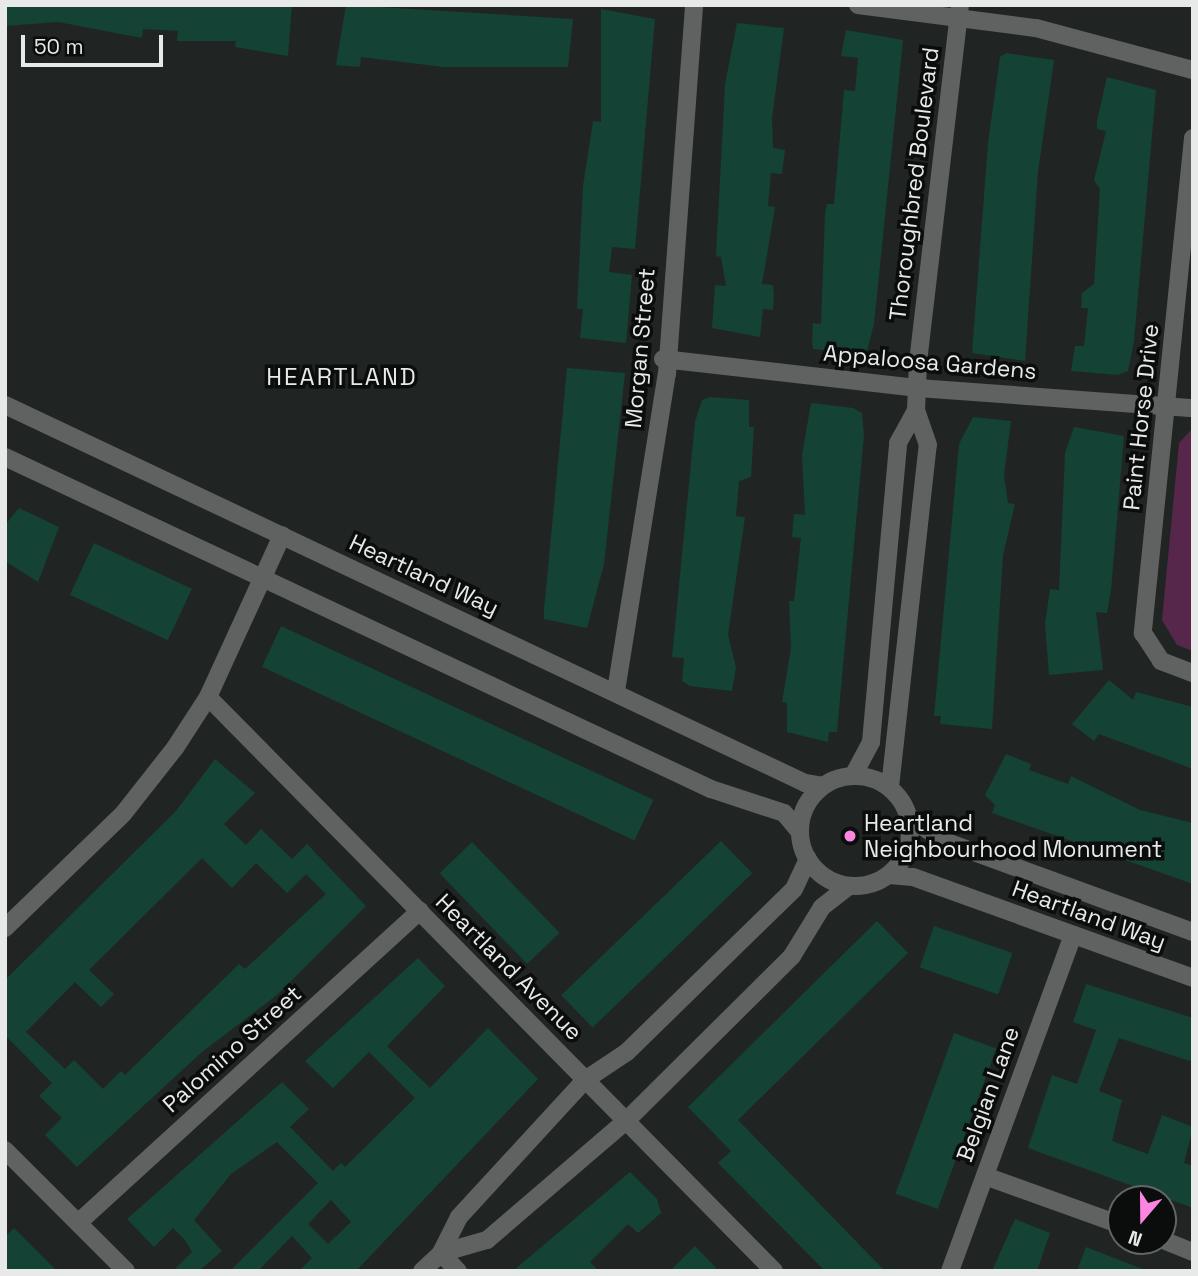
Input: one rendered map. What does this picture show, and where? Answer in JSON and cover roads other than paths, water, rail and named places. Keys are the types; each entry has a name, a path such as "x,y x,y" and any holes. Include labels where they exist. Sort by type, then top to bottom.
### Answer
{"street":[{"name":"Morgan Street","path":"616,691 667,374 663,359 694,5"},
{"path":"858,5 959,10 1081,37 1193,70"},
{"name":"Thoroughbred Boulevard","path":"853,776 872,742 898,443 916,411 959,10"},
{"name":"Paint Horse Drive","path":"1193,138 1143,633 1161,661 1193,673"},
{"name":"Appaloosa Gardens","path":"663,359 918,388 1193,408"},
{"name":"Heartland Way","path":"5,405 823,786"},
{"name":"Thoroughbred Boulevard","path":"890,787 928,445 916,411"},
{"path":"5,457 711,789 784,813 800,832 808,859 849,886"},
{"path":"5,928 145,790 208,697 282,535"},
{"name":"Heartland Avenue","path":"208,697 774,1271"},
{"path":"441,1253 486,1240 626,1121 792,956 822,907 849,886 889,875 908,849 909,817 890,787 853,776 823,786 810,798 800,832"},
{"name":"Heartland Way","path":"909,817 944,842 1193,932"},
{"path":"422,1271 441,1253 459,1217 585,1080 627,1052 794,889 808,859"},
{"name":"Heartland Way","path":"889,875 914,877 1193,978"},
{"name":"Palomino Street","path":"78,1223 420,911"},
{"name":"Belgian Lane","path":"950,1271 1073,935"},
{"path":"5,1150 127,1271"},
{"path":"985,1176 1107,1220"},
{"path":"441,1253 458,1271"}],"place":[{"name":"Heartland Neighbourhood Monument","path":"850,836"}],"district":[{"name":"HEARTLAND","path":"342,377"}]}
